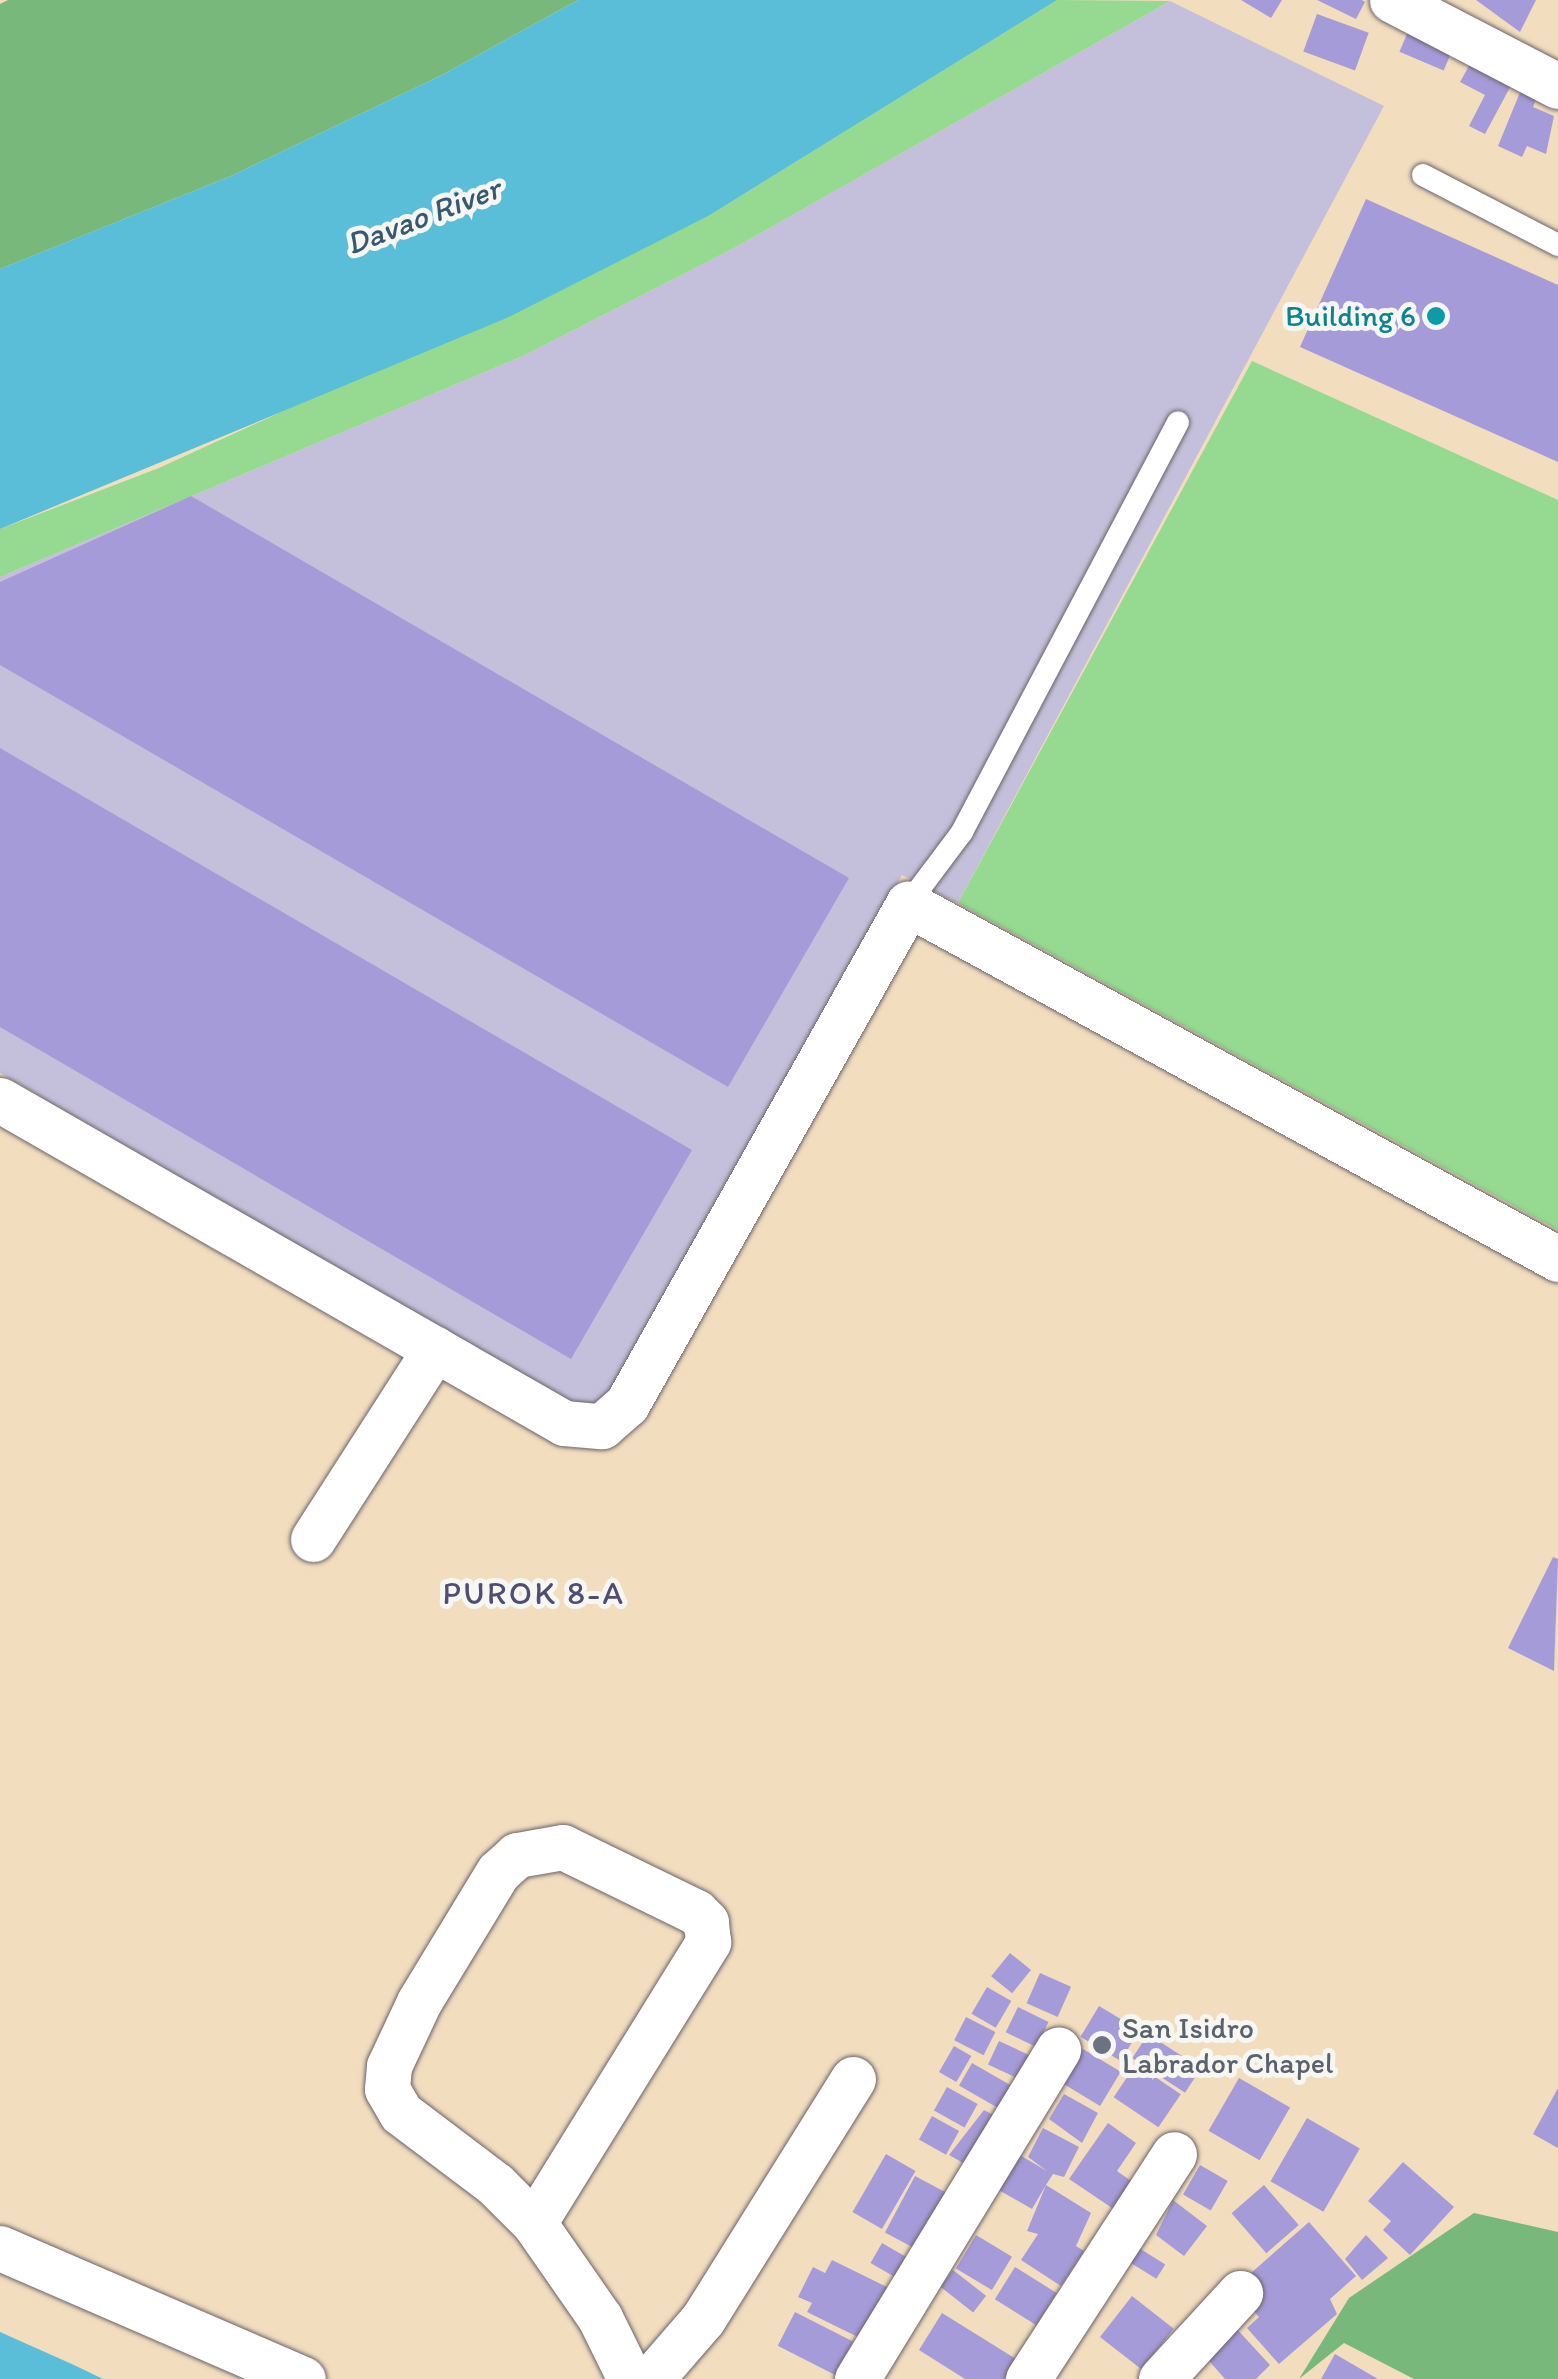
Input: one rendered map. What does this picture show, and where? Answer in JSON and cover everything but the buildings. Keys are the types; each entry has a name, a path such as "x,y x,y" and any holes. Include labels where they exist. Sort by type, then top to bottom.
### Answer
{"street":[{"path":"1392,0 1558,86"},
{"path":"0,1100 564,1423 602,1426 616,1418 908,904 1558,1259"},
{"path":"313,1539 435,1349"},
{"path":"534,2223 708,1942 706,1922 696,1912 563,1847 516,1855 498,1872 419,2002 388,2078 400,2114 496,2184 534,2223 600,2318 630,2379"},
{"path":"858,2379 1058,2050"},
{"path":"651,2379 703,2319 853,2079"},
{"path":"1028,2379 1174,2154"},
{"path":"0,2248 304,2379"},
{"path":"1160,2379 1240,2292"}],"lane":[{"path":"1423,174 1558,245"},
{"path":"908,904 962,832 1178,424"}],"shaded area":[{"path":"1170,1 1384,106 958,903 902,875 617,1390 598,1408 568,1402 0,1073 0,577 525,355 734,248"}],"green space":[{"path":"8,0 578,0 442,75 231,176 0,269 0,4"},
{"path":"1057,0 1170,1 734,248 525,355 0,577 0,529 159,468 710,215"},
{"path":"1252,361 1558,500 1558,1230 958,903"},
{"path":"1474,2213 1558,2232 1558,2379 1414,2379 1344,2343 1299,2379 1349,2298"}],"water":[{"name":"Davao River","path":"578,0 1057,0 710,215 509,317 0,529 0,269 231,176 442,75"},
{"path":"0,2332 74,2365 103,2379 0,2379"}],"place":[{"name":"Building 6","path":"1436,316"},
{"name":"San Isidro Labrador Chapel","path":"1102,2045"}],"district":[{"name":"PUROK 8-A","path":"534,1593"}]}
